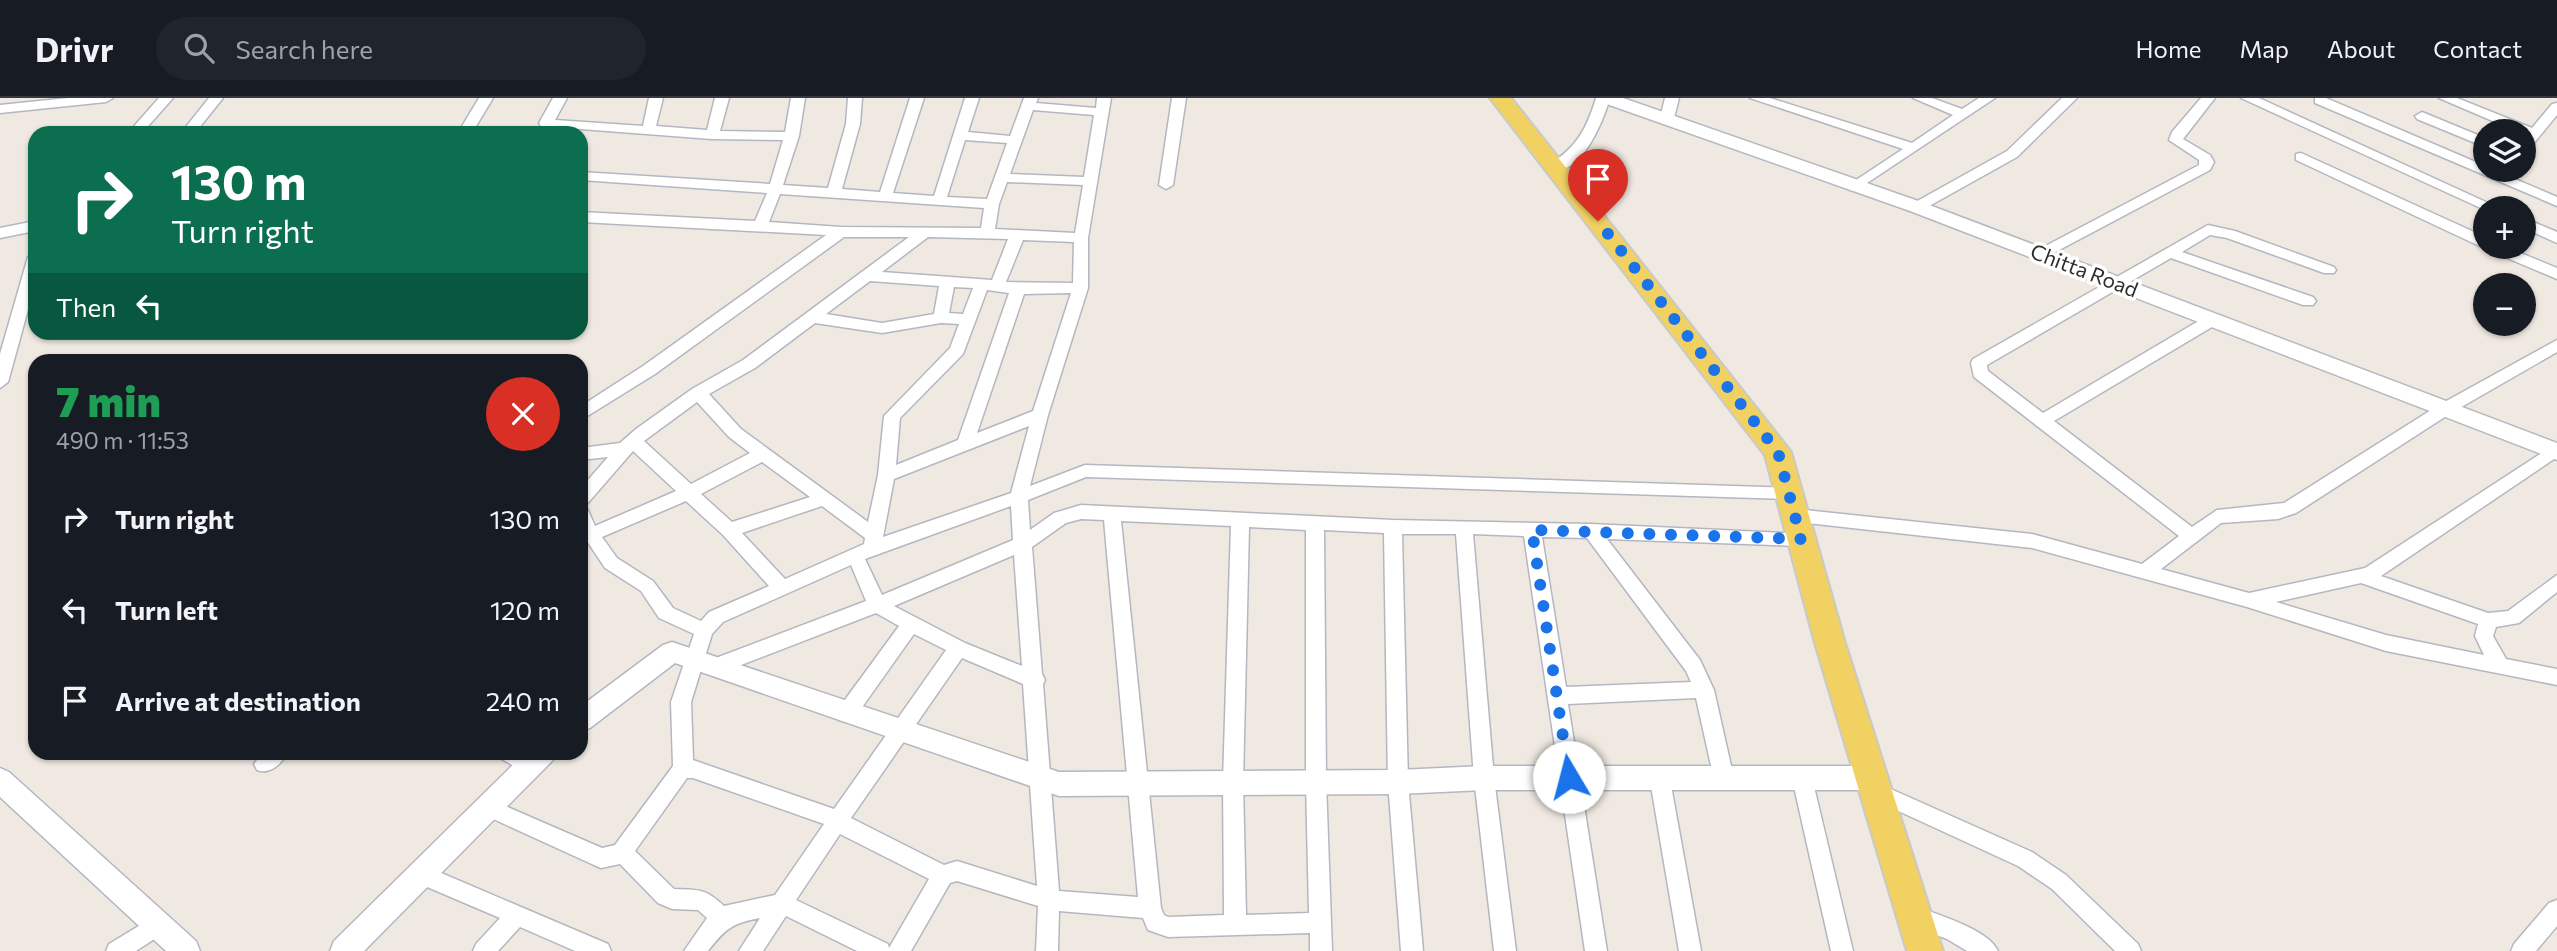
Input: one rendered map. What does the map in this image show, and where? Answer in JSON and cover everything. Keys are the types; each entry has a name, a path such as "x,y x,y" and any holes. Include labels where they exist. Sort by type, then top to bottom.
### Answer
{"main road":[{"path":"1500,98 1778,452 1873,785 1925,951"}],"street":[{"path":"0,109 106,98"},
{"path":"141,126 166,98"},
{"path":"194,126 216,98"},
{"path":"469,126 486,98"},
{"path":"560,98 546,123 584,126"},
{"path":"648,131 656,98"},
{"path":"712,135 722,98"},
{"path":"763,226 761,223 776,191 792,136 798,98"},
{"path":"833,195 853,124 855,98"},
{"path":"890,197 885,197 917,98"},
{"path":"939,201 972,98"},
{"path":"1166,185 1179,98"},
{"path":"1555,167 1577,154 1587,140 1605,98"},
{"name":"Chitta Road","path":"1605,98 1916,207 2555,452"},
{"path":"1667,118 1672,98"},
{"path":"1757,98 1911,147"},
{"path":"1920,98 1951,107 1988,98"},
{"path":"1916,207 2012,154 2070,98"},
{"path":"2041,254 2205,167 2205,158 2176,140 2177,135 2208,98"},
{"path":"2248,98 2473,199"},
{"path":"2446,98 2498,119"},
{"path":"2320,100 2557,202"},
{"path":"987,233 992,204 1029,102 1102,105 1082,238 1080,288 1040,415 1019,497 1042,780 1049,900 1047,951"},
{"path":"1856,187 1911,147 1951,107"},
{"path":"2536,129 2557,107"},
{"path":"2422,116 2473,138"},
{"path":"588,126 712,135 792,136"},
{"path":"961,136 1016,139"},
{"path":"2301,157 2473,237"},
{"path":"588,177 992,204"},
{"path":"1001,178 1091,181"},
{"path":"588,217 841,232 987,233 1082,238"},
{"path":"0,233 28,227"},
{"path":"2536,228 2557,238"},
{"path":"2190,536 1980,373 1979,363 2208,230 2218,230 2329,270"},
{"path":"588,409 649,370 841,232"},
{"path":"588,491 629,445 698,393 749,364 923,234"},
{"path":"1017,235 969,319 957,350 892,416 886,475 867,546 877,605 910,625 958,648 1035,680"},
{"path":"2171,253 2308,302"},
{"path":"2521,259 2557,274"},
{"path":"867,275 1018,289 1080,288"},
{"path":"0,382 28,282"},
{"path":"941,318 947,282"},
{"path":"965,444 1018,289"},
{"path":"812,317 882,328 941,318 969,319"},
{"path":"2042,421 2212,320"},
{"path":"2144,572 2217,517 2278,512 2290,508 2445,409 2557,345"},
{"path":"698,393 735,433 824,499 867,546"},
{"path":"886,475 1040,415"},
{"path":"588,453 629,445"},
{"path":"629,445 729,530 782,588"},
{"path":"2247,600 2364,577 2555,452"},
{"path":"591,535 721,478 762,454"},
{"path":"487,807 601,858 612,858 622,852 683,770 681,706 705,664 704,630 716,617 867,546 1019,497 1072,475 1098,469 1795,516 2014,538 2247,600 2386,643 2557,677"},
{"path":"729,530 824,499"},
{"path":"705,664 877,605 1024,542 1060,517 1072,513 1393,527 1591,531 1795,516"},
{"path":"1112,513 1136,783 1150,908 1156,923 1168,927 1320,923"},
{"path":"1235,925 1233,782 1240,520"},
{"path":"1315,524 1316,781 1321,951"},
{"path":"1393,527 1398,782 1412,951"},
{"path":"1464,527 1484,778 1505,951"},
{"path":"588,528 611,563 651,590 660,608 672,617 704,630"},
{"path":"1532,530 1596,951"},
{"path":"1591,531 1693,666 1704,690 1724,779"},
{"path":"2364,577 2488,620 2512,618 2557,582"},
{"path":"2488,620 2484,636 2500,666"},
{"path":"846,713 910,625"},
{"path":"750,951 897,732 958,648"},
{"path":"588,715 669,654 1042,780 1069,785 1398,782 1569,777 1660,780 1802,778 1873,785 2025,859 2059,883 2130,951"},
{"path":"1556,696 1704,690"},
{"path":"344,951 487,807 525,760"},
{"path":"683,770 693,769 838,820 943,875 957,871 1049,900 1150,908"},
{"path":"1802,778 1842,951"},
{"path":"0,780 186,951"},
{"path":"1660,780 1690,951"},
{"path":"622,852 672,899 703,900 722,918"},
{"path":"420,874 600,951"},
{"path":"899,951 943,875"},
{"path":"695,951 722,918 732,913 782,904 880,951"},
{"path":"2522,951 2557,910"},
{"path":"484,951 517,915"},
{"path":"1914,916 1954,932 1987,951"},
{"path":"117,951 158,925"}],"route":[{"path":"1569,777 1532,530 1801,539 1778,452 1598,221"}]}
